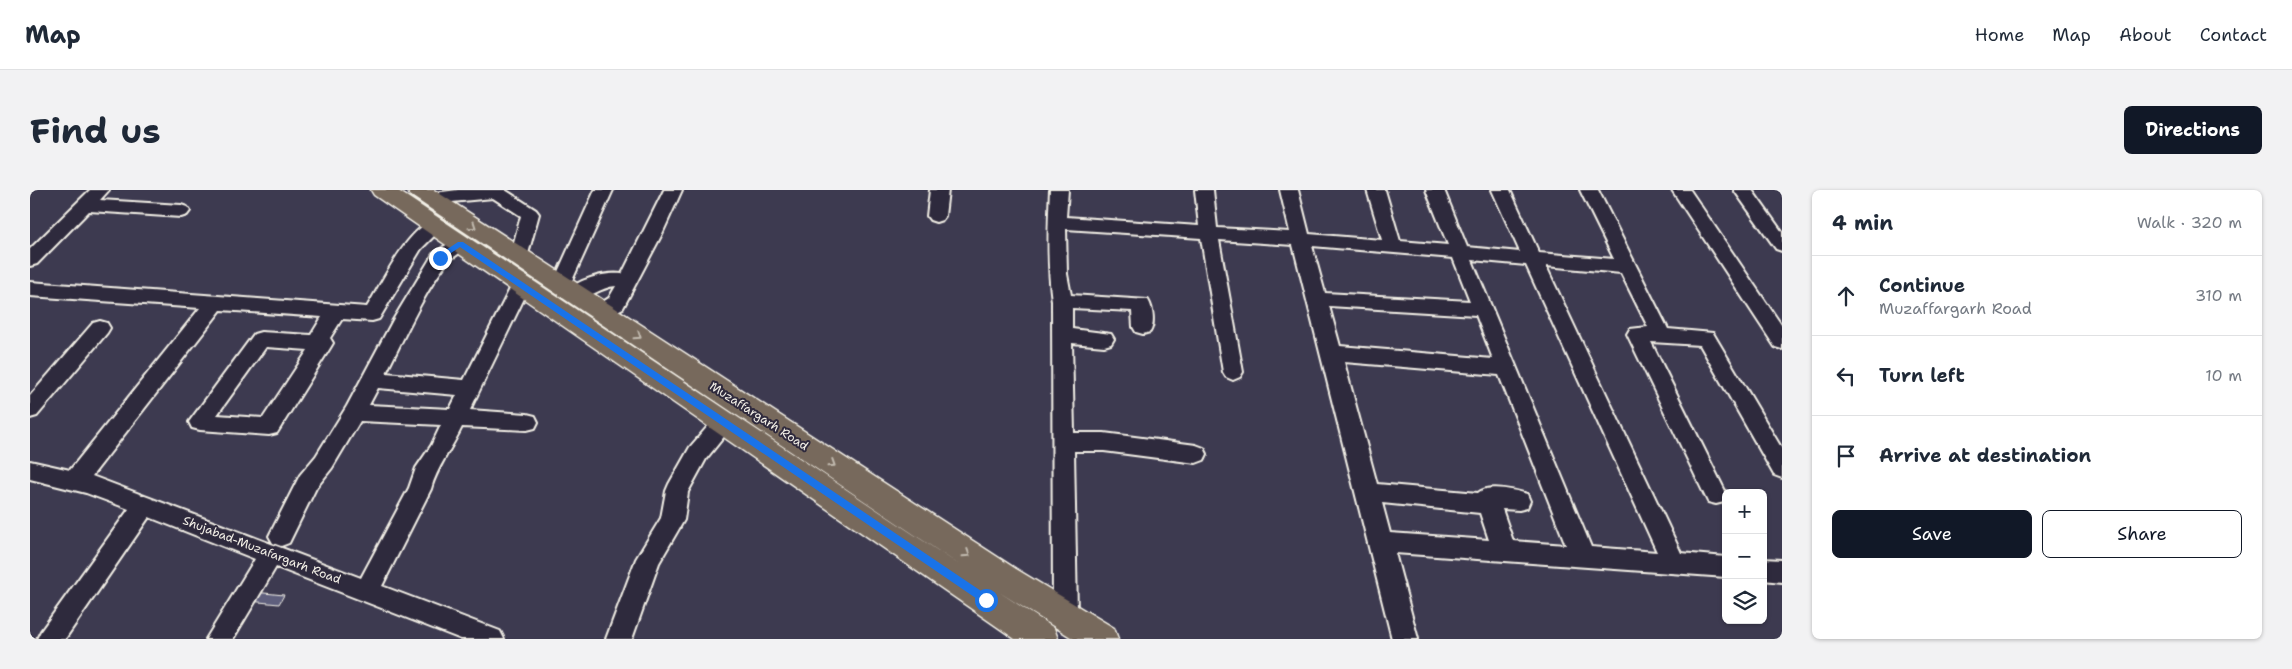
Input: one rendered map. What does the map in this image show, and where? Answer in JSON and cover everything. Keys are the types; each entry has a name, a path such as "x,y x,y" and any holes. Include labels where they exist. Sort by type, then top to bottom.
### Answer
{"main road":[{"name":"Muzaffargarh Road","path":"382,190 1042,639"},
{"name":"Muzaffargarh Road","path":"424,194 997,573 1102,639"}],"street":[{"path":"30,260 37,246 100,190"},
{"path":"568,290 604,190"},
{"path":"602,312 616,303 673,190"},
{"path":"936,216 939,190"},
{"path":"1059,190 1056,222 1063,335 1065,614"},
{"path":"1204,190 1209,233 1233,372"},
{"path":"1289,190 1405,639"},
{"path":"1376,190 1393,248"},
{"path":"1435,190 1583,557"},
{"path":"1501,190 1674,563"},
{"path":"1589,190 1662,336"},
{"path":"1682,190 1782,342"},
{"path":"1743,190 1782,245"},
{"path":"424,194 496,192 517,205 530,214 519,257"},
{"path":"85,205 181,211"},
{"path":"1056,222 1301,239 1628,267"},
{"path":"30,289 372,314 414,245 435,226"},
{"path":"219,639 276,545 308,482 324,462 354,412 403,320 440,258 460,244"},
{"path":"568,290 615,278 628,280"},
{"path":"367,591 420,489 424,474 439,452 521,286"},
{"path":"1317,299 1484,309"},
{"path":"1062,301 1141,305 1143,327"},
{"path":"75,481 216,302"},
{"path":"316,343 336,312"},
{"path":"30,410 100,328"},
{"path":"1716,495 1637,334 1706,338 1781,465"},
{"path":"1063,335 1104,339"},
{"path":"261,338 316,343 323,344 269,428 200,422 261,338"},
{"path":"1332,353 1508,368"},
{"path":"372,380 470,388"},
{"path":"354,412 440,418 457,416 527,422"},
{"path":"619,639 648,559 672,520 677,491 698,453 724,423"},
{"path":"1063,442 1104,442 1196,454"},
{"name":"Shujabad-Muzafargarh Road","path":"30,470 89,484 145,505 276,545 367,591 491,639"},
{"path":"1367,492 1488,504"},
{"path":"1504,551 1486,498 1518,501"},
{"path":"50,639 145,505"},
{"path":"1379,542 1722,567"},
{"path":"1767,570 1782,571"}],"building":[{"path":"254,592 284,595 279,604 249,601"}],"route":[{"path":"440,258 460,244 986,600"}]}
